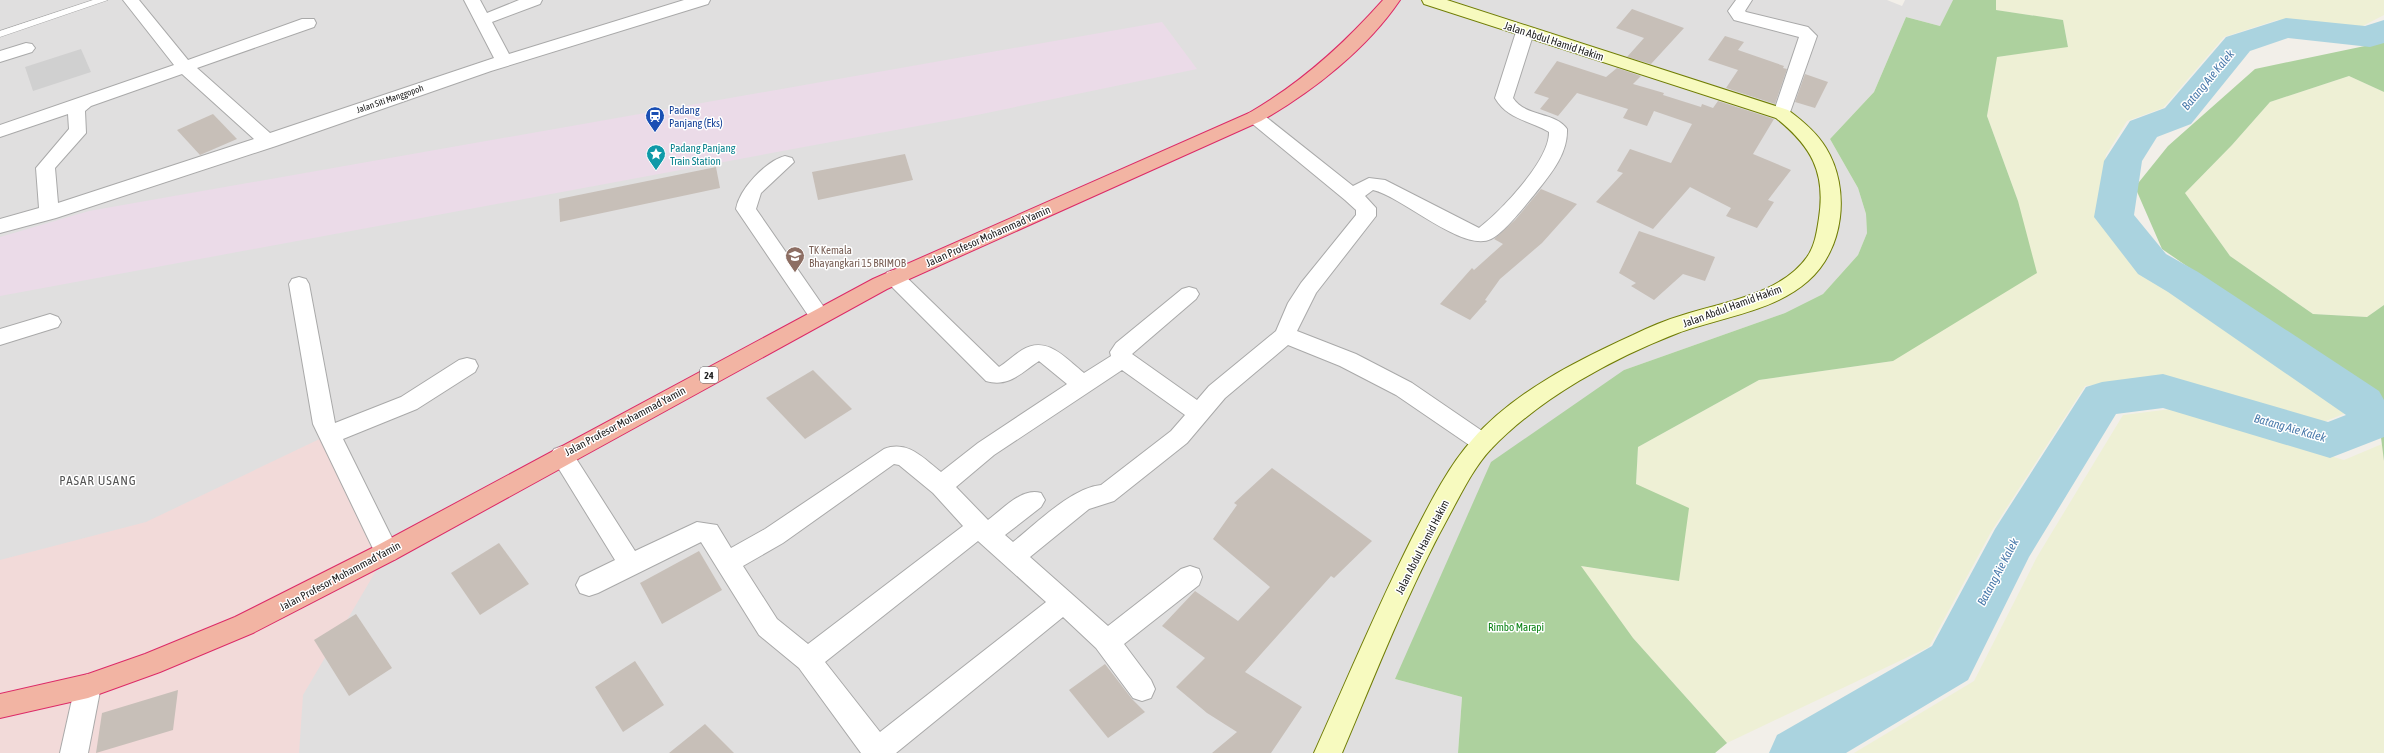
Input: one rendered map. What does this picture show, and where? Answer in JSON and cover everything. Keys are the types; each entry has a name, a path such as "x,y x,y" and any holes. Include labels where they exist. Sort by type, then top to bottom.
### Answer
{"highway":[{"name":"Jalan Profesor Mohammad Yamin","path":"0,706 88,686 201,645 297,600 818,316 894,277 1255,117 1281,103 1324,72 1357,40 1392,0"}],"main road":[{"name":"Jalan Abdul Hamid Hakim","path":"1328,753 1398,594 1439,509 1483,443 1532,402 1620,350 1670,328 1759,298 1793,283 1814,263 1825,240 1833,204 1828,170 1817,148 1802,128 1782,114 1430,0"}],"street":[{"path":"132,0 155,35 183,66 237,116 269,142"},
{"path":"472,0 504,61"},
{"path":"483,20 534,0"},
{"name":"Jalan Siti Manggopoh","path":"0,226 49,213 269,142 355,110 504,61 702,0"},
{"path":"1744,0 1736,11 1740,16 1802,31 1808,36 1782,114"},
{"path":"0,131 308,23"},
{"path":"1352,195 1369,184 1378,184 1470,233 1478,236 1485,235 1531,185 1551,158 1559,137 1558,129 1514,110 1506,104 1504,98 1525,32"},
{"path":"0,57 26,48"},
{"path":"49,213 45,168 57,151 76,134 78,130 76,109 85,102"},
{"path":"1014,556 1081,502 1095,495 1106,494 1161,453 1179,437 1218,392 1285,335 1288,324 1304,296 1366,216 1366,208 1352,195 1255,117"},
{"path":"785,162 750,194 746,202 746,209 818,316"},
{"path":"894,277 994,375 1004,374 1036,354 1043,352 1083,385"},
{"path":"299,284 320,410 328,435 387,552"},
{"path":"1189,294 1121,352 1122,359 1199,413"},
{"path":"0,337 50,322"},
{"path":"1285,335 1348,360 1404,389 1483,443"},
{"path":"941,486 986,449 1122,359"},
{"path":"328,435 409,403 467,366"},
{"path":"562,455 626,557 632,563"},
{"path":"726,563 774,536 892,455 904,456 941,486 984,530 1107,642 1142,689"},
{"path":"808,660 984,530 1033,500"},
{"path":"589,585 632,563 704,531 708,532 768,628 808,660 876,752 1064,602"},
{"path":"1107,642 1190,577"},
{"path":"74,753 88,686"}],"lane":[{"path":"0,34 103,0"}],"shaded area":[{"path":"0,0 1887,0 1902,6 1905,0 1953,0 1940,26 1906,17 1874,92 1830,139 1858,188 1866,214 1867,233 1858,255 1823,294 1785,313 1624,370 1395,679 1462,697 1458,753 0,753"},
{"path":"1162,22 1197,69 977,115 0,296 0,237 89,211"},
{"path":"81,49 91,72 33,91 25,67"},
{"path":"328,435 387,552 303,695 299,753 0,753 0,560 146,522"}],"green space":[{"name":"Rimbo Marapi","path":"1953,0 1996,0 1996,10 2063,20 2068,47 1997,57 1987,116 2018,201 2037,273 1893,361 1759,380 1638,447 1636,484 1689,508 1679,581 1581,566 1633,638 1727,743 1715,753 1458,753 1462,697 1395,679 1491,462 1624,370 1785,313 1823,294 1858,255 1867,233 1866,214 1858,188 1830,139 1874,92 1906,17 1940,26"},
{"path":"1996,0 2384,0 2384,15 2359,28 2277,20 2224,37 2163,108 2127,121 2106,155 2096,215 2138,269 2173,289 2345,406 2348,412 2319,424 2157,377 2085,386 1991,532 1929,647 1727,743 1633,638 1580,566 1679,581 1636,484 1638,447 1759,380 1893,361 2018,201 1987,116 1996,57 2068,46 2063,20 1995,10"},
{"path":"2384,42 2384,92 2349,76 2270,102 2232,145 2185,193 2230,256 2313,314 2367,317 2384,305 2384,461 2378,414 2355,382 2162,249 2135,187 2168,146 2255,69"},
{"path":"2349,76 2384,92 2384,305 2367,317 2313,314 2230,256 2185,193 2232,145 2270,102"},
{"path":"2171,409 2344,460 2382,444 2384,461 2384,753 1854,753 1974,681 2037,557 2123,415"}],"building":[{"path":"1632,9 1684,28 1651,64 1627,57 1644,38 1616,28"},
{"path":"1725,36 1744,42 1738,50 1784,66 1783,68 1787,69 1775,104 1726,88 1738,70 1708,60"},
{"path":"1557,61 1606,77 1617,68 1641,76 1633,84 1664,93 1663,95 1701,107 1702,104 1713,108 1718,101 1774,119 1753,154 1791,170 1768,200 1774,202 1757,228 1726,216 1731,208 1690,187 1653,229 1596,202 1623,173 1617,171 1630,149 1671,163 1692,124 1654,111 1647,126 1623,118 1628,109 1577,93 1558,116 1540,109 1549,98 1534,93"},
{"path":"1805,74 1828,82 1815,108 1795,102"},
{"path":"213,114 237,139 200,155 177,130"},
{"path":"905,154 913,180 818,200 812,172"},
{"path":"716,167 720,188 560,222 559,199"},
{"path":"1541,189 1577,204 1542,243 1500,279 1485,300 1487,301 1470,320 1440,304 1472,268 1474,270 1503,244 1494,239 1515,220"},
{"path":"1639,231 1715,257 1705,281 1683,274 1654,300 1631,286 1636,283 1619,273"},
{"path":"813,370 852,409 805,439 766,398"},
{"path":"1272,468 1372,541 1334,578 1331,576 1245,672 1302,707 1271,753 1212,753 1237,732 1207,713 1176,687 1205,658 1162,626 1195,591 1238,621 1270,587 1213,539 1237,505 1234,503"},
{"path":"499,543 529,584 480,615 451,573"},
{"path":"699,551 722,590 662,624 640,583"},
{"path":"356,614 392,668 349,696 314,640"},
{"path":"635,661 664,705 623,732 595,687"},
{"path":"1105,664 1132,699 1145,712 1108,738 1069,690"},
{"path":"178,690 173,730 96,753 102,713"},
{"path":"705,724 734,753 669,753"}],"waterway":[{"name":"Batang Aie Kalek","path":"1796,753 1950,663 2012,543 2102,399 2163,391 2330,440 2372,423 2363,403 2183,282 2152,264 2114,217 2123,161 2143,129 2178,116 2238,44 2286,28 2370,37 2384,30"}],"place":[{"name":"Padang Panjang (Eks)","path":"655,133"},
{"name":"Padang Panjang Train Station","path":"656,171"},
{"name":"TK Kemala Bhayangkari 15 BRIMOB","path":"795,273"}],"district":[{"name":"PASAR USANG","path":"98,480"}]}
